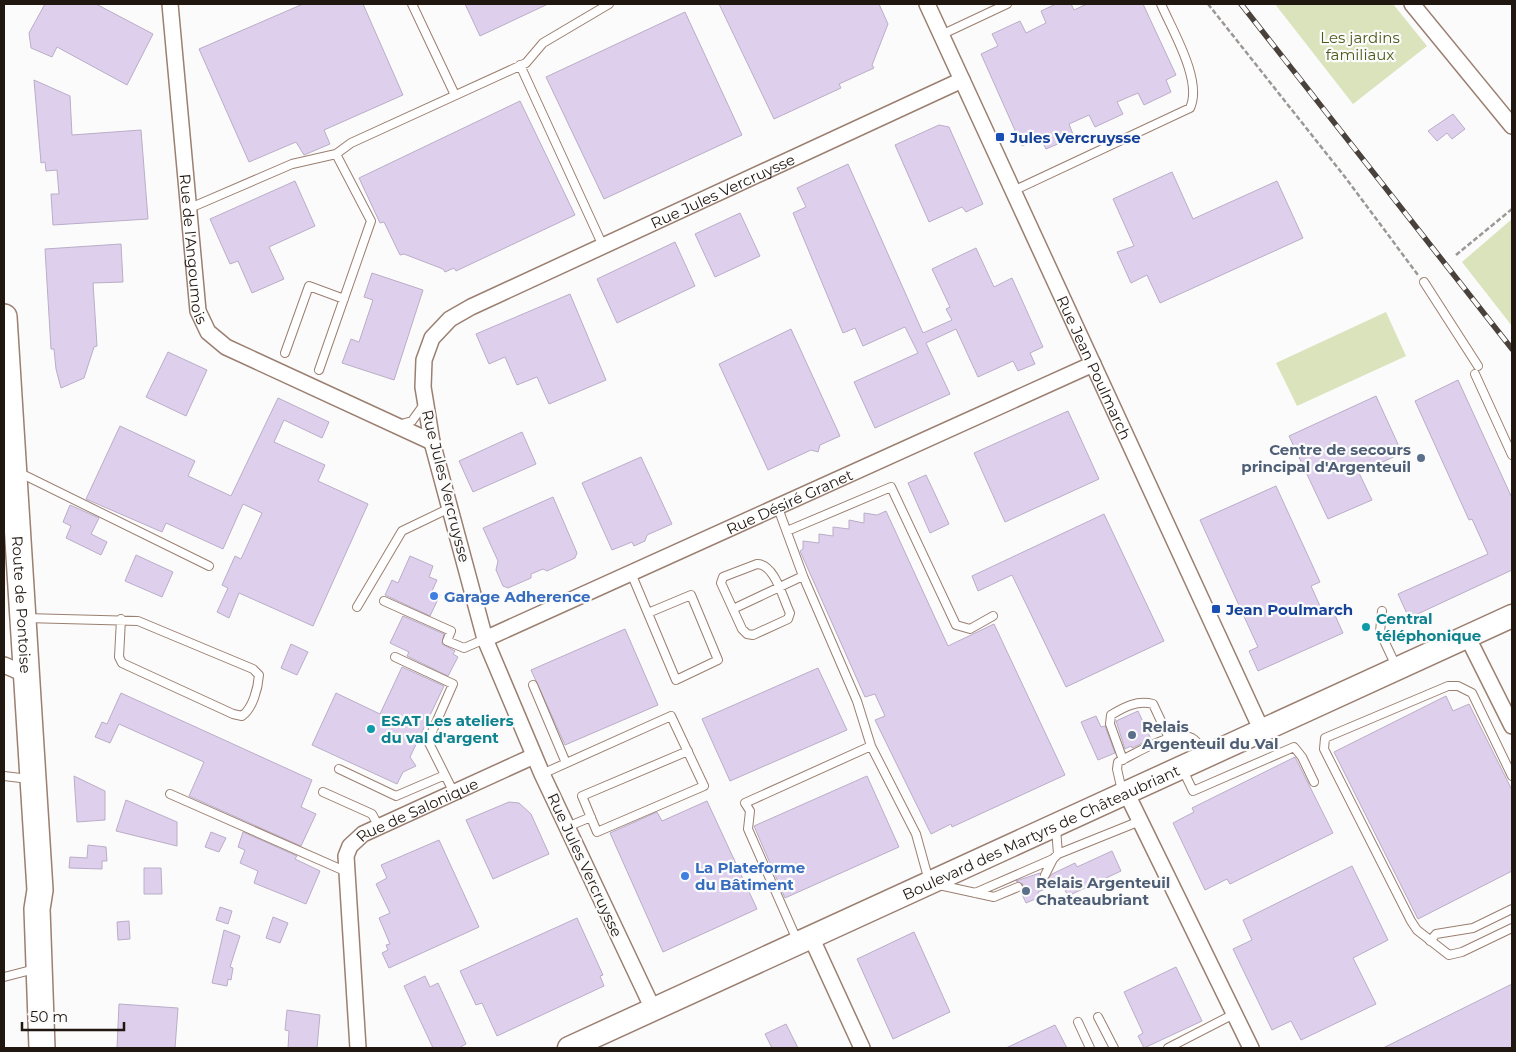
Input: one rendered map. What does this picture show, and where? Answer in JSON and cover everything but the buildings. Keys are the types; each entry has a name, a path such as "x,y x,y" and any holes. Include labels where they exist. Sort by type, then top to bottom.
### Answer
{"main road":[{"name":"Route de Pontoise","path":"4,318 40,890 45,908 55,1048"},
{"name":"Boulevard des Martyrs de Châteaubriant","path":"569,1048 1512,616"},
{"name":"Route de Pontoise","path":"40,890 37,909 42,1048"}],"street":[{"name":"Rue de l'Angoumois","path":"170,4 198,311 208,332 226,347 432,442"},
{"name":"Rue Jean Poulmarch","path":"927,4 1262,731"},
{"path":"1412,4 1512,126"},
{"name":"Rue Jules Vercruysse","path":"653,1009 542,774 485,639 452,507 432,442 423,387 424,360 432,338 450,320 471,307 962,80"},
{"name":"Rue Désiré Granet","path":"485,639 1093,364"},
{"path":"1467,636 1512,726"},
{"path":"4,665 27,675"},
{"name":"Rue de Salonique","path":"358,1048 346,856 350,846 363,834 534,756"},
{"path":"1124,793 1140,821 1250,1048"},
{"path":"805,940 862,1048"}],"lane":[{"path":"412,4 455,95"},
{"path":"190,208 292,164 336,154 351,143 520,66 526,63 543,43 609,4"},
{"path":"941,35 1007,4"},
{"path":"1013,191 1190,108 1194,101 1192,77 1161,4"},
{"path":"520,66 603,246"},
{"path":"319,370 370,222 336,154"},
{"path":"1424,282 1477,370 1512,455"},
{"path":"285,353 308,286 344,299"},
{"path":"396,425 412,421 425,402"},
{"path":"14,470 209,566"},
{"path":"787,531 891,487 956,625 970,628 993,616"},
{"path":"357,607 402,531 452,507"},
{"path":"778,508 804,576 857,701 870,746 916,834 930,883 994,897 1018,887"},
{"path":"757,564 763,564 770,570 790,613 788,619 753,635 747,634 742,629 733,608 721,582 723,577 757,564"},
{"path":"631,573 676,680 718,660 691,595 648,613"},
{"path":"733,608 779,589 804,576"},
{"path":"384,601 451,631 448,641 464,648 485,639"},
{"path":"1382,612 1380,632 1397,668"},
{"path":"23,618 121,619 138,621 253,669 259,675 258,684 248,712 242,716 233,714 122,663 119,657 121,619"},
{"path":"395,657 453,684 428,741 454,793"},
{"path":"533,685 566,763"},
{"path":"1512,776 1472,693 1458,686 1448,686 1325,738 1324,749 1417,930 1449,955 1462,952 1512,928"},
{"path":"1123,760 1110,724 1111,715 1119,710 1138,703 1153,704 1169,738"},
{"path":"542,774 672,716 688,751 704,786 597,832 582,796 688,751"},
{"path":"1124,793 1116,766 1123,760 1169,738 1179,735 1192,739 1208,755"},
{"path":"805,940 748,830 750,811 745,803 870,746"},
{"path":"1181,766 1193,791 1294,746 1302,757 1314,782"},
{"path":"338,769 396,796 445,775"},
{"path":"4,776 33,778"},
{"path":"323,792 372,814 379,827"},
{"path":"170,794 347,872"},
{"path":"568,827 591,817"},
{"path":"975,893 1055,856 1140,821"},
{"path":"1045,875 1055,856 1055,825"},
{"path":"1430,941 1436,934 1473,928 1512,909"},
{"path":"4,977 39,968"},
{"path":"1168,1048 1234,1014"},
{"path":"1098,1017 1114,1048"},
{"path":"1078,1022 1090,1048"}],"path":[{"path":"1208,4 1345,177 1424,282"},
{"path":"1456,255 1512,209"}],"green space":[{"name":"Les jardins familiaux","path":"1275,4 1393,4 1427,46 1353,104"},
{"path":"1512,219 1512,326 1462,262"},
{"path":"1386,312 1406,356 1297,406 1276,363"}],"railway":[{"path":"1241,4 1512,349"}],"place":[{"name":"Jules Vercruysse","path":"1000,137"},
{"name":"Centre de secours principal d'Argenteuil","path":"1421,458"},
{"name":"Garage Adherence","path":"434,596"},
{"name":"Jean Poulmarch","path":"1216,609"},
{"name":"Central téléphonique","path":"1366,627"},
{"name":"ESAT Les ateliers du val d'argent","path":"371,729"},
{"name":"Relais Argenteuil du Val","path":"1132,735"},
{"name":"La Plateforme du Bâtiment","path":"685,876"},
{"name":"Relais Argenteuil Chateaubriant","path":"1026,891"}]}
